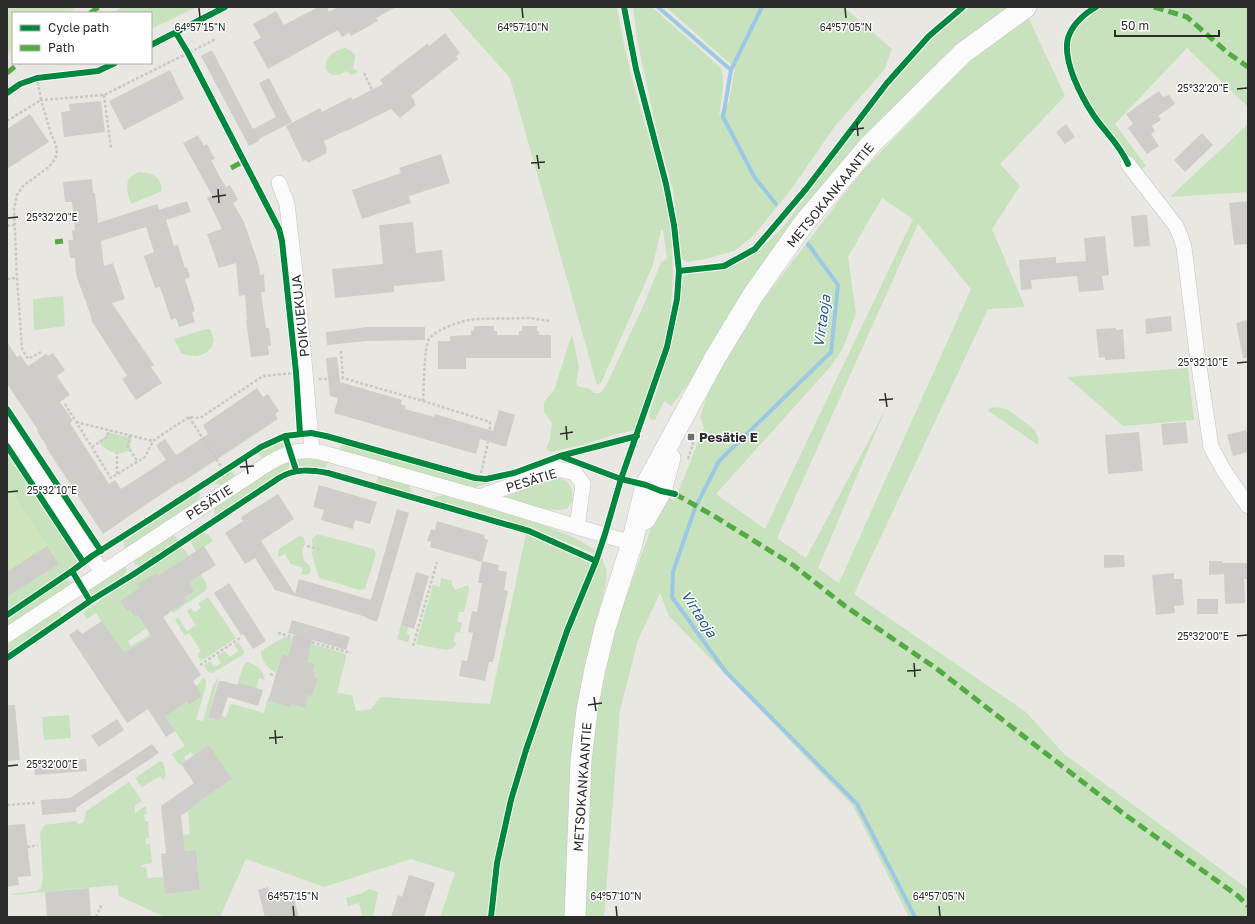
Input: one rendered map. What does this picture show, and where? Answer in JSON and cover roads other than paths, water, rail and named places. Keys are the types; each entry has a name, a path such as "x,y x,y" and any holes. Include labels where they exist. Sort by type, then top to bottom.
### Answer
{"street":[{"name":"METSOKANKAANTIE","path":"575,917 581,761 587,710 595,669 605,628 632,543 661,491 681,423 715,358 752,295 809,217 869,146 963,53 1026,7"},
{"path":"1128,164 1176,226 1180,235 1184,247 1196,346 1211,447 1224,471 1248,506"},
{"name":"POIKUEKUJA","path":"279,183 287,204 299,305 312,450"},
{"path":"7,429 102,572"},
{"name":"PESÄTIE","path":"7,635 269,463 286,454 298,451 312,450 479,497 632,543"},
{"name":"PESÄTIE","path":"479,497 558,469 575,473 583,484 577,527"}],"waterway":[{"path":"658,7 731,70"},
{"name":"Virtaoja","path":"762,7 731,70 723,117 755,178 776,204"},
{"name":"Virtaoja","path":"808,244 838,285 831,352 719,461 695,508 673,572 672,597 725,671 857,804 915,917"}],"place":[{"name":"Pesätie E","path":"691,437"}]}
